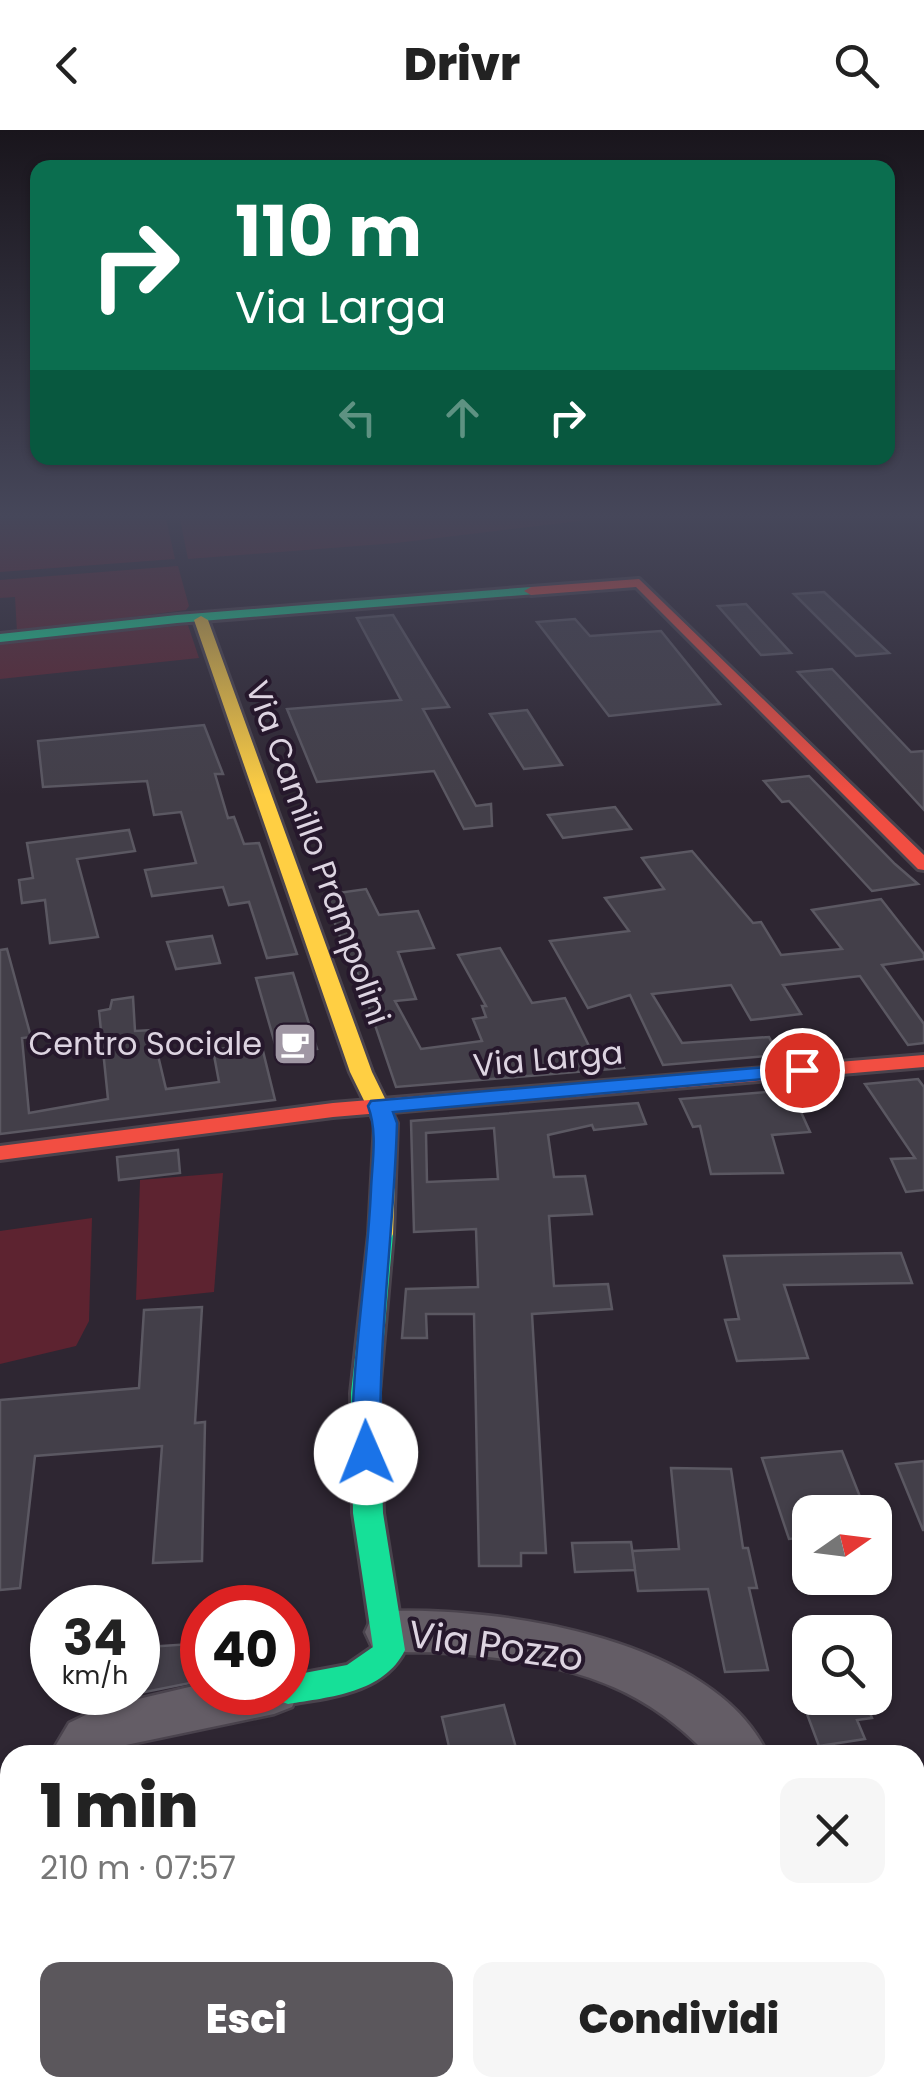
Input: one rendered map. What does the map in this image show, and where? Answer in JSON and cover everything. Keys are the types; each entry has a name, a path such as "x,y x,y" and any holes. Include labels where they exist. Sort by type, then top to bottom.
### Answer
{"street":[{"path":"0,638 310,611"},
{"path":"667,611 924,865"},
{"name":"Via Camillo Prampolini","path":"200,620 362,1072 379,1106"},
{"name":"Via Larga","path":"0,1153 379,1106 922,1064"},
{"name":"Via Pozzo","path":"379,1106 386,1123 382,1224 365,1392 368,1513 388,1632 459,1632 595,1658 640,1673 686,1701 732,1745"},
{"path":"310,1686 357,1676 380,1664 389,1650 388,1632"},
{"path":"83,1745 118,1724 180,1711"}],"shaded area":[{"path":"16,611 180,611 17,632"},
{"path":"188,625 199,658 0,679 0,643"},
{"path":"223,1173 214,1292 136,1300 140,1180"},
{"path":"92,1218 89,1321 76,1346 0,1364 0,1231"}],"building":[{"path":"722,611 752,611 791,653 761,655"},
{"path":"811,611 844,611 889,653 856,656"},
{"path":"393,615 449,707 423,709 476,806 491,804 492,826 464,829 434,771 317,782 287,709 401,700 357,618"},
{"path":"575,619 590,636 661,631 720,704 609,716 537,622"},
{"path":"832,669 911,752 924,751 924,810 798,672"},
{"path":"527,710 562,765 524,769 490,714"},
{"path":"204,725 223,774 215,774 228,818 234,817 244,844 259,843 297,954 267,958 249,902 229,905 223,887 152,896 145,870 196,863 181,812 154,815 147,781 43,787 38,741"},
{"path":"809,776 918,884 872,891 789,801 782,802 764,781"},
{"path":"615,807 631,829 563,838 548,815"},
{"path":"129,830 135,851 77,859 98,937 50,943 45,900 22,903 19,880 33,878 27,843"},
{"path":"692,851 753,923 761,922 781,955 842,949 812,910 881,899 924,954 924,959 882,965 924,1024 924,1043 908,1045 860,976 783,985 801,1014 751,1020 731,985 652,994 682,1043 769,1037 778,1055 663,1065 630,995 588,1008 550,941 629,931 605,898 664,889 642,858"},
{"path":"366,889 379,915 418,911 434,948 398,952 416,999 395,1001 421,1049 482,1041 473,1019 486,1017 482,1006 486,1006 458,955 500,948 532,1003 565,998 598,1064 621,1062 624,1068 396,1087 353,960 349,960 324,895"},
{"path":"212,936 220,963 176,969 167,942"},
{"path":"7,949 31,1037 22,1038 29,1113 108,1099 99,1011 110,1009 112,1000 133,997 135,1031 152,1030 166,1089 219,1082 213,1050 261,1043 275,1100 0,1134 0,950"},
{"path":"293,973 317,1049 278,1054 256,978"},
{"path":"918,1079 924,1087 924,1190 906,1192 891,1159 915,1158 865,1084"},
{"path":"791,1090 810,1132 772,1135 783,1173 711,1174 700,1126 693,1127 680,1099"},
{"path":"638,1103 646,1124 594,1130 592,1125 548,1135 554,1177 585,1176 592,1214 549,1216 554,1286 608,1284 612,1309 532,1314 546,1553 521,1553 521,1566 479,1566 474,1314 426,1314 427,1338 402,1338 406,1289 478,1287 476,1229 414,1232 411,1121","holes":["494,1128 498,1179 427,1182 426,1133"]},
{"path":"178,1150 180,1173 119,1180 117,1157"},
{"path":"901,1253 912,1283 784,1285 808,1358 737,1361 725,1320 739,1319 724,1256"},
{"path":"202,1307 195,1423 205,1422 202,1561 153,1563 162,1446 35,1456 20,1588 0,1590 0,1400 139,1388 144,1310"},
{"path":"842,1451 859,1495 792,1495 789,1539 762,1458"},
{"path":"924,1461 924,1530 923,1530 896,1464"},
{"path":"671,1468 731,1469 743,1548 748,1548 757,1588 749,1588 768,1670 725,1672 708,1589 638,1591 632,1551 679,1549"},
{"path":"631,1542 635,1570 575,1572 572,1543"},
{"path":"180,1645 180,1685 160,1689 160,1646"},
{"path":"504,1705 515,1745 449,1745 442,1717"},
{"path":"807,1715 871,1715 872,1718 857,1720 865,1739 819,1745"}],"traffic: fast":[{"path":"0,638 281,611"},
{"path":"310,1686 357,1675 380,1661 389,1650 368,1513 365,1393 381,1234"}],"traffic: slow":[{"path":"201,620 361,1072 386,1123 381,1234"}],"traffic: jam":[{"path":"667,611 924,865"},
{"path":"0,1153 333,1110 924,1061"}],"place":[{"name":"Centro Sociale","path":"295,1044"}],"route":[{"path":"366,1453 365,1392 382,1224 386,1123 379,1106 802,1070"}]}
